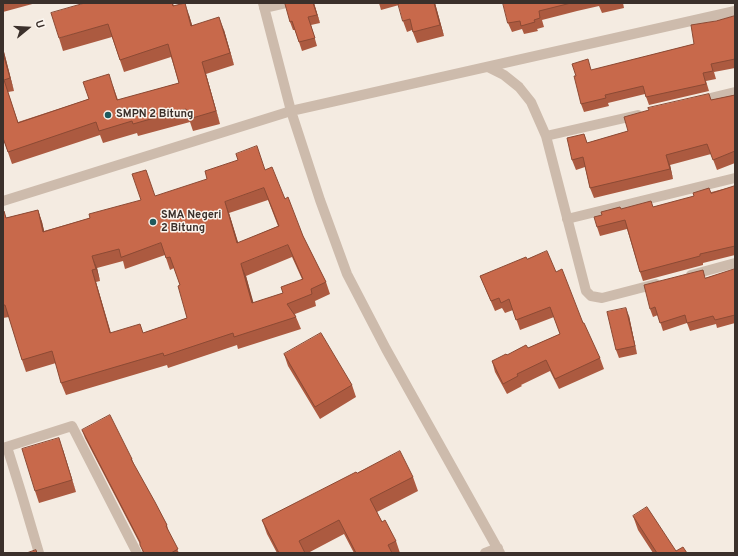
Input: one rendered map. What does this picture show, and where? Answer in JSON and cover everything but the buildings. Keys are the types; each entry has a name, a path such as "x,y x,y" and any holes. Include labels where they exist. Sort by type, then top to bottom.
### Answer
{"street":[{"path":"286,3 263,6 291,111 320,200 347,274 386,349 499,551 485,553"},
{"path":"3,202 291,111 735,11"},
{"path":"488,67 504,75 519,87 531,102 546,136 586,291 591,296 602,298 668,281"},
{"path":"690,103 735,92"},
{"path":"546,136 644,113"},
{"path":"567,219 735,178"},
{"path":"683,277 735,263"},
{"path":"38,553 22,492 5,448 72,426 137,553"}],"place":[{"name":"SMPN 2 Bitung","path":"108,115"},
{"name":"SMA Negeri 2 Bitung","path":"153,222"}]}
